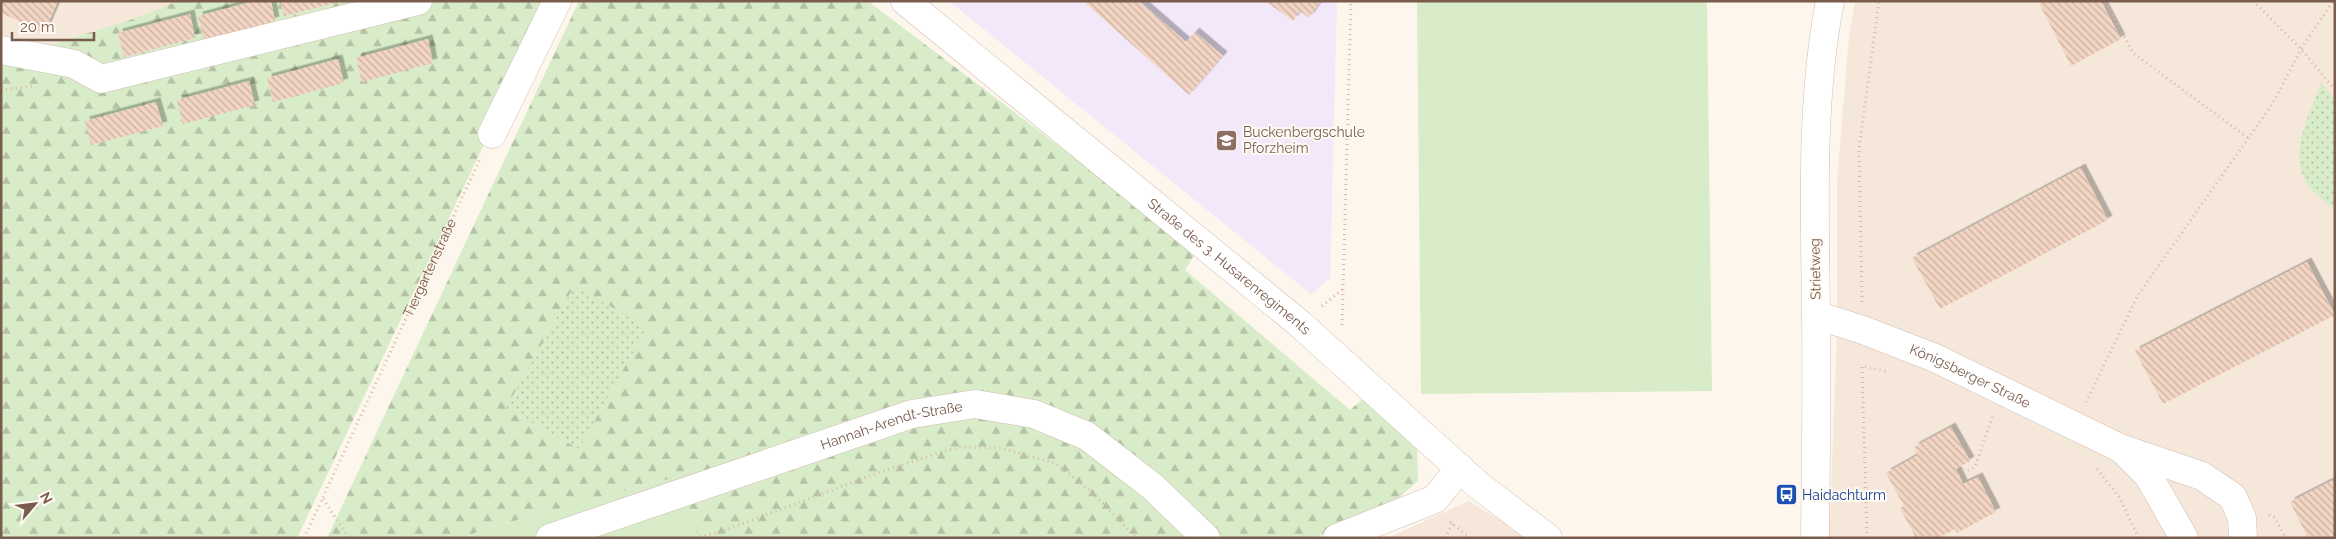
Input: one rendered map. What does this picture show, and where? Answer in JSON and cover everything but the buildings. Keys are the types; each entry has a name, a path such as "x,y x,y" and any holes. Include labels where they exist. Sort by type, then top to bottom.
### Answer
{"street":[{"path":"1,50 74,64 102,79 418,1"},
{"name":"Straße des 3. Husarenregiments","path":"906,1 1340,358 1478,484 1548,538"},
{"name":"Strietweg","path":"1815,538 1816,315 1814,189 1816,113 1821,50 1830,1"},
{"path":"492,134 556,2"},
{"name":"Königsberger Straße","path":"1816,315 1863,330 1936,358 2075,424 2120,448 2202,476 2233,497 2242,518 2243,538"},
{"name":"Hannah-Arendt-Straße","path":"550,538 912,414 975,404 1034,414 1087,436 1154,487 1206,538"},
{"name":"Königsberger Straße","path":"2120,448 2148,475 2184,538"},
{"path":"1337,538 1435,499 1460,468"}],"path":[{"path":"1340,358 1345,268 1350,1"},
{"path":"1867,538 1859,149 1879,1"},
{"path":"2106,1 2133,53 2248,138"},
{"path":"2253,1 2301,49 2335,90"},
{"path":"2075,424 2138,295 2273,103 2301,49 2333,1"},
{"name":"Tiergartenstraße","path":"304,538 492,134"},
{"path":"1862,366 1890,372"},
{"path":"1959,475 1975,467 1996,408"},
{"path":"695,538 723,531 880,472 958,446 1001,448 1058,464 1093,493 1136,538"},
{"path":"2091,462 2119,497 2140,538"},
{"path":"323,499 349,538"},
{"path":"1445,538 1453,522"}],"shaded area":[{"path":"1,1 178,1 133,19 1,60"},
{"name":"Buckenbergschule Pforzheim","path":"949,1 1337,1 1330,278 1311,294"},
{"path":"1855,1 2335,1 2335,538 1829,538 1837,332 1837,181 1849,36"},
{"path":"1469,501 1529,538 1387,538"}],"green space":[{"path":"178,1 552,1 297,538 1,538 1,60 133,19"},
{"path":"579,1 868,1 1197,251 1185,270 1350,410 1365,397 1417,446 1418,481 1392,504 1315,538 700,538 668,479 480,530 466,538 327,538"},
{"path":"1417,1 1707,1 1712,391 1421,394"},
{"path":"2321,82 2335,100 2335,212 2310,188 2303,176 2300,163 2302,136"},
{"path":"574,286 647,327 579,449 506,408"},
{"path":"668,479 700,538 466,538 480,530"}],"place":[{"name":"Buckenbergschule Pforzheim","path":"1227,140"},
{"name":"Haidachturm","path":"1786,495"}]}
